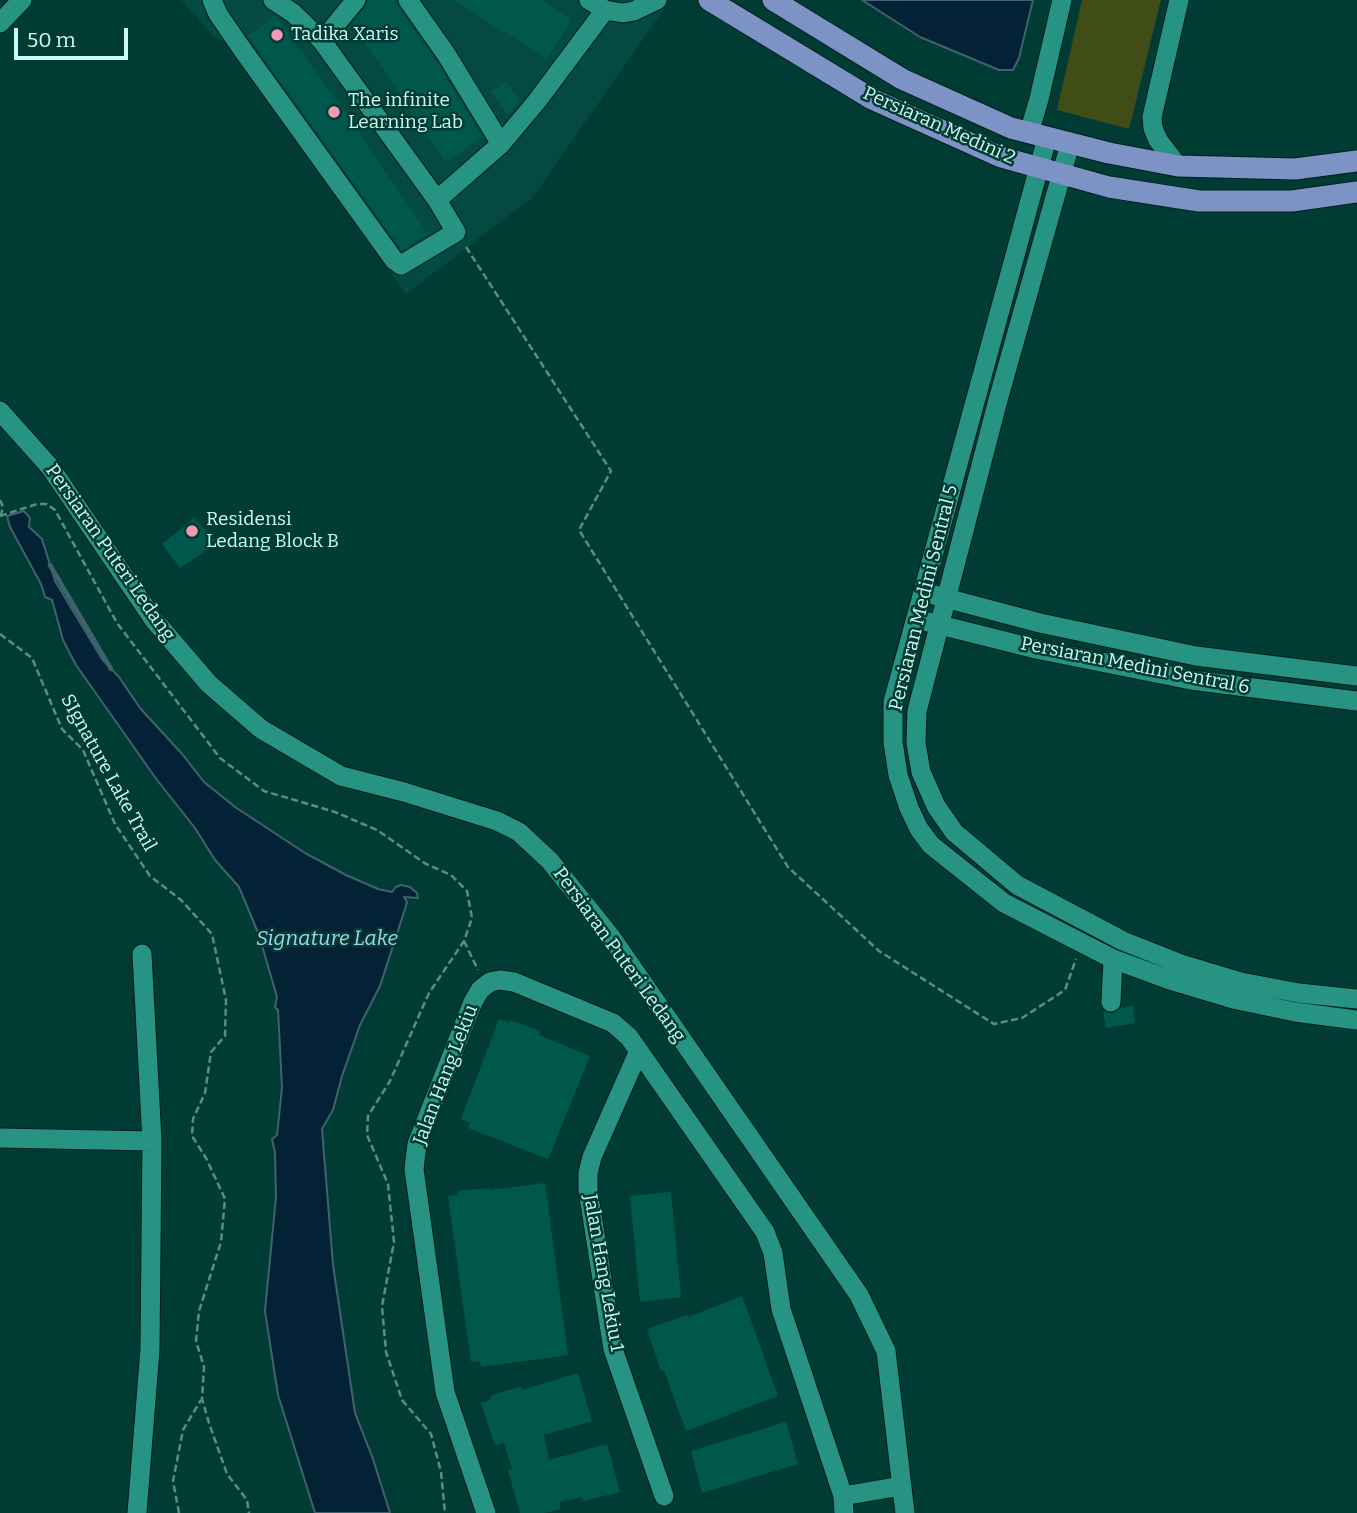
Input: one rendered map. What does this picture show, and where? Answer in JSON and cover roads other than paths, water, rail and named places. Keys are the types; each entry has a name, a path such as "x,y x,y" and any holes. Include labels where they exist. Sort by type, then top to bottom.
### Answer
{"main road":[{"name":"Persiaran Medini 2","path":"709,0 872,99 1001,157 1109,187 1199,201 1292,201 1357,192"},
{"name":"Persiaran Medini 2","path":"773,0 902,79 1000,124 1038,136 1178,166 1295,169 1357,160"}],"street":[{"path":"0,23 22,0"},
{"path":"212,0 242,50 394,260 401,265 456,232 437,200 322,41 293,13 274,0"},
{"path":"322,41 356,0"},
{"path":"408,0 446,54 501,144"},
{"path":"437,200 501,144 537,101 597,5 623,13 657,0"},
{"name":"Persiaran Medini Sentral 5","path":"1062,0 1039,99 1039,168 893,702 892,742 898,775 919,829 931,845 1004,903 1114,959 1173,981 1233,999 1295,1012 1357,1020"},
{"path":"1178,166 1158,140 1152,117 1179,0"},
{"name":"Persiaran Medini Sentral 5","path":"1069,144 998,400 917,711 916,743 921,772 936,806 954,832 1017,885 1123,941 1181,964 1241,982 1299,993 1357,999"},
{"name":"Persiaran Puteri Ledang","path":"0,411 50,467 154,620 209,684 261,729 341,776 497,821 520,832 550,861 611,937 859,1296 886,1351 905,1513"},
{"name":"Persiaran Medini Sentral 6","path":"923,593 1041,623 1196,656 1357,676"},
{"name":"Persiaran Medini Sentral 6","path":"916,619 1036,649 1191,680 1357,701"},
{"path":"137,1513 150,1349 152,1141 142,954"},
{"path":"1111,1002 1114,959"},
{"name":"Jalan Hang Lekiu","path":"486,1513 445,1392 414,1169 417,1143 473,1002 486,986 500,979 514,982 613,1023 629,1037 638,1054 765,1231 773,1253 781,1309 844,1505"},
{"name":"Jalan Hang Lekiu 1","path":"638,1054 592,1157 588,1190 614,1349 664,1496"},
{"path":"0,1138 152,1141"},
{"path":"844,1505 901,1486"}],"water":[{"path":"862,0 1033,0 1019,58 1013,70 999,70 920,37"},
{"name":"Signature Lake","path":"24,511 30,518 29,527 42,539 55,581 102,659 204,782 235,807 305,853 346,875 378,889 392,892 401,885 410,887 417,893 418,898 404,897 407,902 380,986 360,1025 333,1110 322,1129 333,1265 355,1413 390,1513 315,1513 278,1395 265,1311 276,1197 272,1139 277,1135 282,1088 278,1010 275,1007 277,997 259,935 239,887 215,860 195,828 157,780 76,665 63,640 52,600 45,597 41,584 10,527 7,516"}],"waterway":[{"path":"50,565 111,669"}],"place":[{"name":"Tadika Xaris","path":"277,35"},
{"name":"The infinite Learning Lab","path":"334,112"},
{"name":"Residensi Ledang Block B","path":"192,531"}]}
